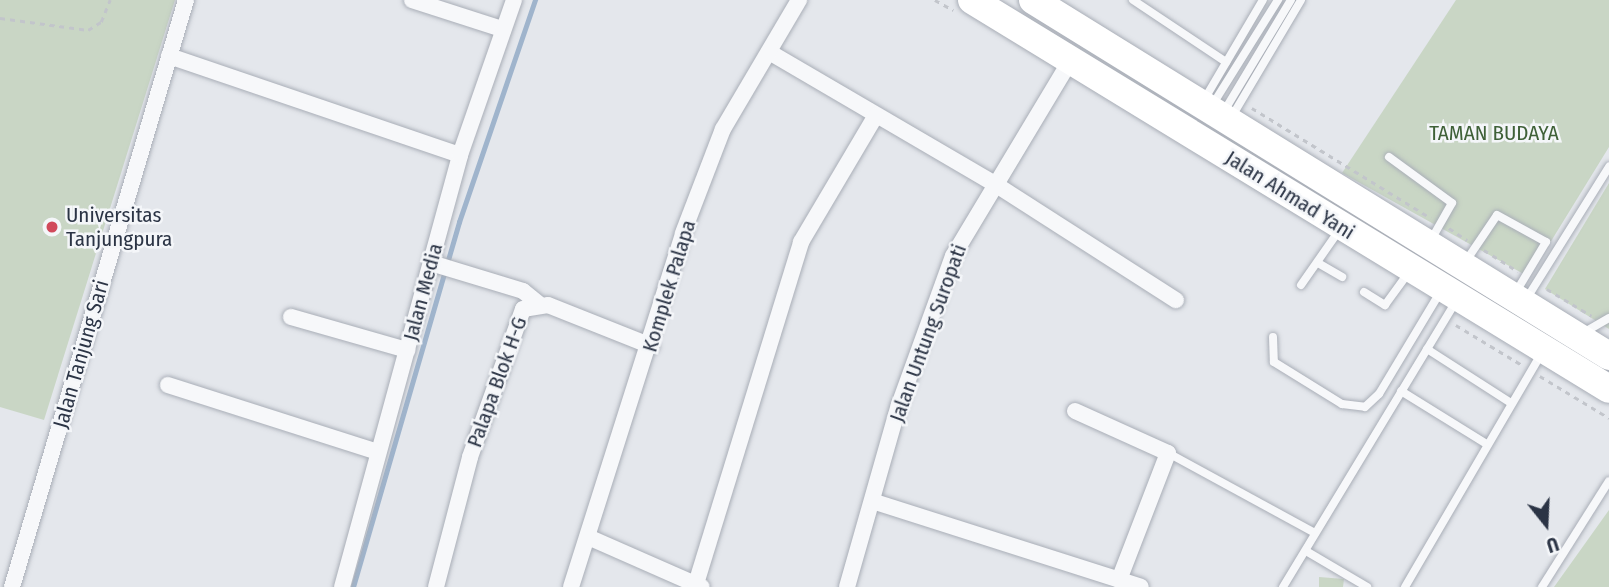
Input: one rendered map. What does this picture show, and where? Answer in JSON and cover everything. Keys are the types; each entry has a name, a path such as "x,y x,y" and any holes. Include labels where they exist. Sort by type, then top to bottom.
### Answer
{"highway":[{"name":"Jalan Ahmad Yani","path":"972,0 1609,390"},
{"name":"Jalan Ahmad Yani","path":"1034,0 1526,288 1577,337 1609,356"}],"street":[{"name":"Jalan Tanjung Sari","path":"12,587 186,0"},
{"path":"412,0 502,29"},
{"name":"Jalan Media","path":"342,587 460,155 514,0"},
{"name":"Komplek Palapa","path":"571,587 651,346 683,233 723,129 799,0"},
{"path":"769,52 995,184 1176,300"},
{"path":"169,56 460,155"},
{"name":"Jalan Untung Suropati","path":"847,587 937,293 953,256 1071,60"},
{"path":"588,537 698,586 801,242 876,115"},
{"path":"431,263 523,290 539,303"},
{"name":"Palapa Blok H-G","path":"436,587 470,457 516,322 523,309 539,303 651,346"},
{"path":"291,317 407,350"},
{"path":"168,384 379,452"},
{"path":"1075,411 1168,453 1119,580"},
{"path":"872,501 1141,587"}],"lane":[{"path":"1133,0 1227,62"},
{"path":"1221,109 1227,62 1263,0"},
{"path":"1221,109 1278,0"},
{"path":"1221,109 1291,0"},
{"path":"1221,109 1301,0"},
{"path":"1389,157 1452,203 1435,233"},
{"path":"1526,288 1609,167"},
{"path":"1471,255 1497,215 1546,242 1526,288"},
{"path":"1301,285 1342,226"},
{"path":"1318,263 1342,277"},
{"path":"1364,292 1385,304 1410,269"},
{"path":"1273,337 1274,362 1342,404 1365,407 1379,394 1451,293"},
{"path":"1283,587 1427,349 1451,293"},
{"path":"1577,337 1605,320"},
{"path":"1427,349 1511,403"},
{"path":"1405,587 1485,443 1544,349"},
{"path":"1401,391 1485,443"},
{"path":"1168,453 1315,533"},
{"path":"1542,587 1609,481"},
{"path":"1306,551 1367,587"}],"path":[{"path":"0,18 88,30 101,22 110,0"},
{"path":"1221,109 1526,288 1605,320"}],"green space":[{"name":"Universitas Tanjungpura","path":"0,0 175,0 44,420 0,407"},
{"name":"TAMAN BUDAYA","path":"1456,0 1609,0 1609,147 1529,277 1342,173"},
{"path":"1609,183 1609,329 1545,289"},
{"path":"1609,510 1609,587 1554,587"},
{"path":"1319,577 1344,579 1343,587 1319,587"}],"waterway":[{"path":"353,587 459,222 535,0"}],"place":[{"name":"Universitas Tanjungpura","path":"52,227"}]}
